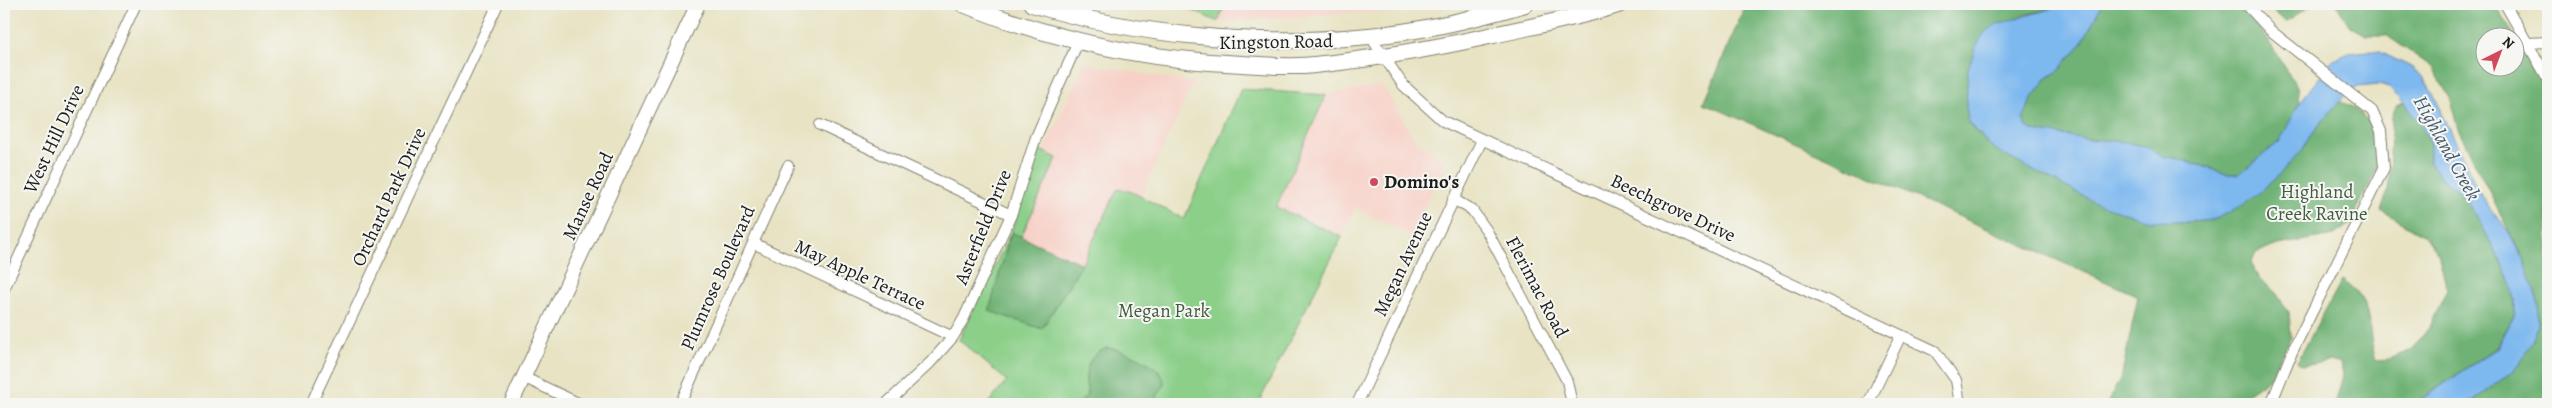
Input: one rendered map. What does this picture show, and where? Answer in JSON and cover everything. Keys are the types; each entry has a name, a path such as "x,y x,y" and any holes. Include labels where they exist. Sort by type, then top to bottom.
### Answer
{"main road":[{"name":"Kingston Road","path":"963,4 1004,20 1078,42 1147,56 1203,62 1313,66 1384,57 1585,15 1621,4"},
{"name":"Kingston Road","path":"1032,4 1106,22 1216,38 1370,36 1495,12 1525,4"}],"street":[{"name":"West Hill Drive","path":"4,288 136,4"},
{"name":"Orchard Park Drive","path":"311,404 498,4"},
{"name":"Manse Road","path":"511,404 698,4"},
{"path":"2246,4 2270,30 2372,111 2381,131 2384,168 2292,352 2271,404"},
{"path":"2504,4 2548,79"},
{"name":"Beechgrove Drive","path":"1370,36 1402,85 1443,121 1935,351 1956,380 1960,404"},
{"name":"Asterfield Drive","path":"886,404 930,363 953,337 1011,215 1036,137 1078,42"},
{"path":"2528,44 2548,42"},
{"path":"820,125 1011,215"},
{"name":"Megan Avenue","path":"1357,404 1452,199 1482,140"},
{"name":"Plumrose Boulevard","path":"680,404 788,166"},
{"name":"Flerimac Road","path":"1452,199 1472,210 1487,231 1567,381 1572,404"},
{"name":"May Apple Terrace","path":"753,243 953,337"},
{"path":"1868,404 1901,335"},
{"path":"523,377 580,404"}],"shaded area":[{"path":"1225,4 1458,4 1445,7 1218,22"},
{"path":"1085,63 1193,83 1141,196 1118,188 1082,264 1021,237 1057,159 1043,152"},
{"path":"1382,85 1415,140 1445,162 1411,236 1355,208 1342,237 1275,207 1326,95"}],"green space":[{"path":"1178,4 1225,4 1218,22"},
{"name":"Highland Creek Ravine","path":"1746,4 2059,4 2050,9 2023,15 1968,69 1966,107 1969,122 1977,133 2011,159 2150,221 2189,222 2212,220 2303,149 2310,136 2339,101 2355,108 2369,123 2377,143 2379,164 2350,224 2334,235 2278,245 2258,252 2251,263 2259,278 2276,293 2289,312 2291,337 2270,378 2236,404 2107,404 2122,375 2138,296 1704,103"},
{"path":"2102,4 2239,4 2262,31 2298,88 2300,102 2279,142 2239,174 2226,174 2185,160 2162,156 2149,148 2033,131 2026,126 2023,119 2032,98 2046,79 2058,71 2082,43"},
{"path":"2265,4 2312,4 2286,22"},
{"path":"2337,4 2496,4 2510,28 2474,28 2474,78 2524,78 2524,52 2548,94 2548,404 2468,404 2515,370 2527,267 2457,127 2451,100 2432,67 2386,35 2366,35 2349,25"},
{"name":"Megan Park","path":"1241,89 1326,95 1276,207 1342,237 1258,404 988,404 1007,381 959,340 1011,232 1040,150 1057,158 1021,237 1082,264 1118,188 1132,192 1184,219"},
{"path":"2404,103 2420,122 2430,142 2430,162 2442,179 2457,189 2476,215 2510,279 2514,291 2515,314 2496,348 2414,404 2335,404 2343,376 2341,362 2329,361 2302,366 2297,362 2342,280 2353,288 2365,306 2376,360 2390,359 2413,349 2431,325 2447,289 2438,253 2425,236 2381,210 2388,191 2392,117 2396,106"},
{"path":"1011,232 1082,264 1042,329 989,311"},
{"path":"1107,348 1131,354 1157,370 1162,376 1164,383 1154,404 1077,404 1087,394 1086,372 1090,362 1096,354"}],"water":[{"name":"Highland Creek","path":"2059,4 2102,4 2082,43 2058,71 2046,79 2032,98 2023,119 2026,126 2033,131 2126,142 2149,148 2162,156 2185,160 2226,174 2239,174 2279,142 2300,102 2333,60 2349,53 2380,52 2411,67 2424,78 2434,95 2478,190 2510,234 2527,267 2538,302 2538,322 2534,341 2515,370 2468,404 2414,404 2497,348 2515,314 2515,300 2510,279 2476,215 2457,189 2442,179 2430,162 2430,142 2420,123 2389,88 2379,85 2356,87 2339,101 2310,136 2303,149 2277,177 2259,193 2231,212 2212,220 2189,222 2150,221 2101,205 2011,159 1990,146 1969,122 1966,107 1968,69 1976,46 1984,33 1997,24 2050,9"}],"place":[{"name":"Domino's","path":"1374,182"}]}
